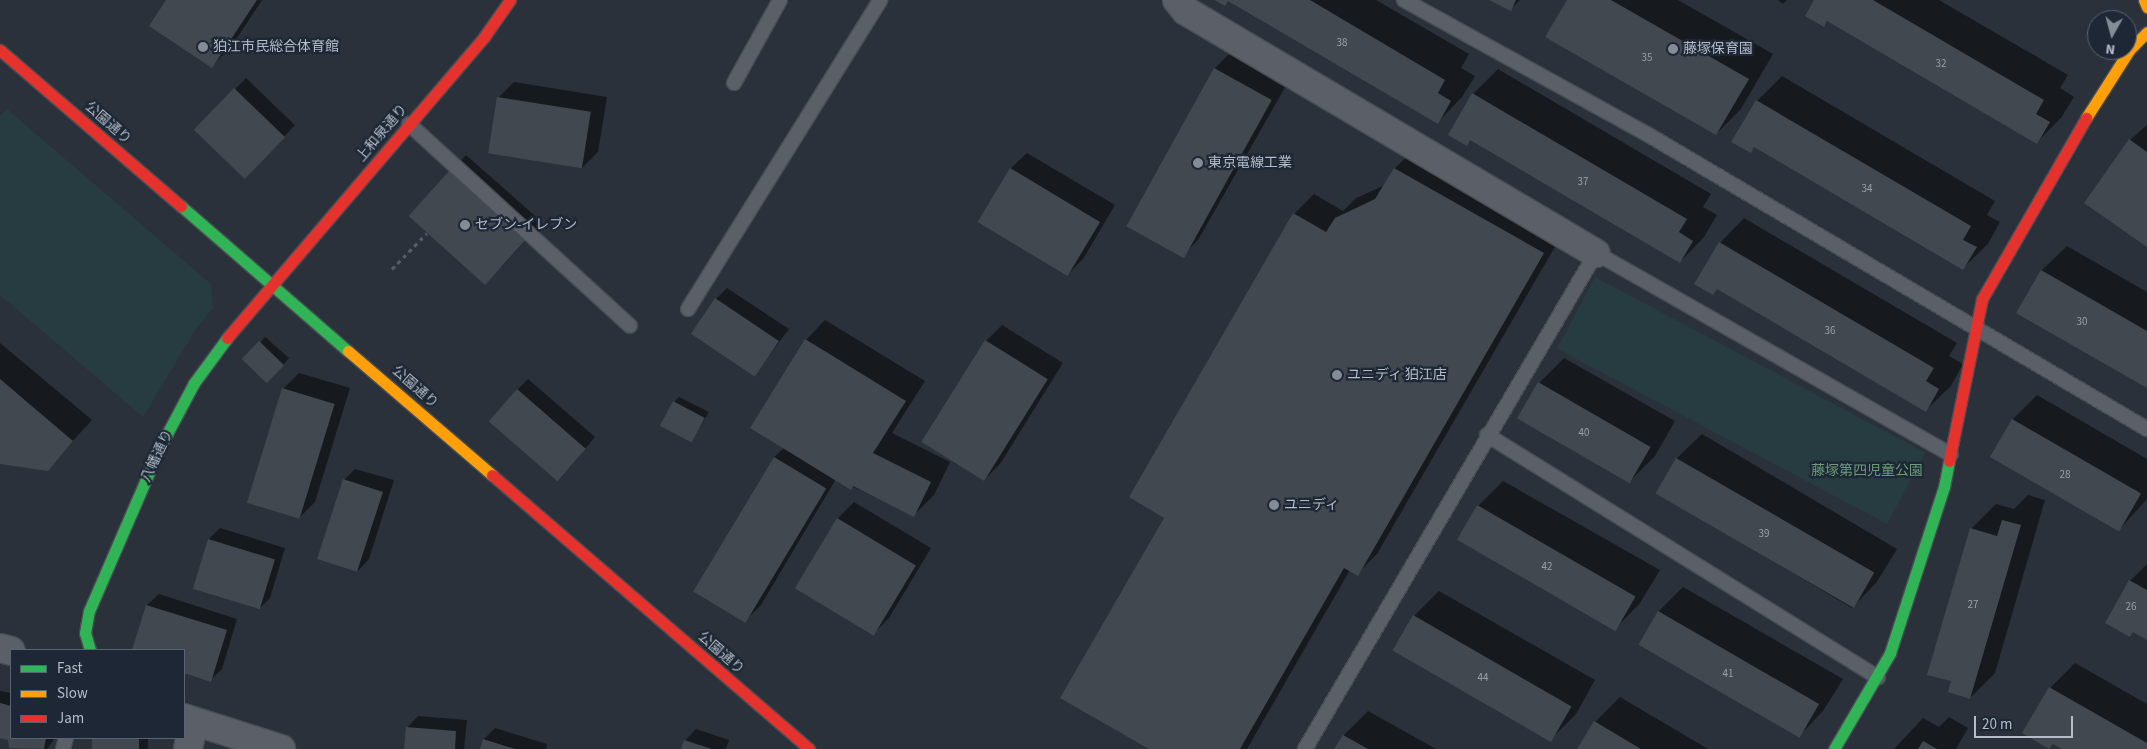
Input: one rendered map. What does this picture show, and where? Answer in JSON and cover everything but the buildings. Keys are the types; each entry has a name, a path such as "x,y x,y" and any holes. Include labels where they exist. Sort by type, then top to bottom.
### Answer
{"street":[{"name":"上和泉通り","path":"274,284 409,124 510,0"},
{"path":"1177,0 1186,11 1596,253"},
{"path":"2144,0 2147,7"},
{"path":"1834,749 1878,677 1893,644 1944,487 1982,299 2089,112 2130,49 2147,32"},
{"name":"公園通り","path":"0,50 274,284 809,749"},
{"name":"八幡通り","path":"90,649 85,633 89,611 160,447 194,383 218,348 274,284"},
{"path":"188,730 281,749"}],"lane":[{"path":"734,83 780,0"},
{"path":"688,309 880,0"},
{"path":"1404,0 1652,137 2147,429"},
{"path":"409,124 630,326"},
{"path":"1305,749 1487,435 1596,253 1951,454"},
{"path":"1487,435 1878,677"}],"path":[{"path":"392,269 427,233"}],"green space":[{"path":"7,109 211,284 213,308 195,330 143,417 0,295 0,116"},
{"name":"藤塚第四児童公園","path":"1595,277 1925,453 1887,524 1557,349"}],"traffic: fast":[{"path":"181,206 348,351"},
{"path":"90,649 85,633 89,611 160,447 194,383 227,338"},
{"path":"1834,749 1890,653 1944,487 1949,461"}],"traffic: slow":[{"path":"2144,0 2147,7"},
{"path":"2086,118 2130,49 2147,32"},
{"path":"348,351 492,475"}],"traffic: jam":[{"path":"227,338 484,37 510,0"},
{"path":"0,50 181,206"},
{"path":"1949,461 1982,299 2086,118"},
{"path":"492,475 809,749"}],"place":[{"name":"狛江市民総合体育館","path":"203,47"},
{"name":"藤塚保育園","path":"1673,49"},
{"name":"東京電線工業","path":"1198,163"},
{"name":"セブン-イレブン","path":"465,225"},
{"name":"ユニディ 狛江店","path":"1337,375"},
{"name":"ユニディ","path":"1274,505"}]}
